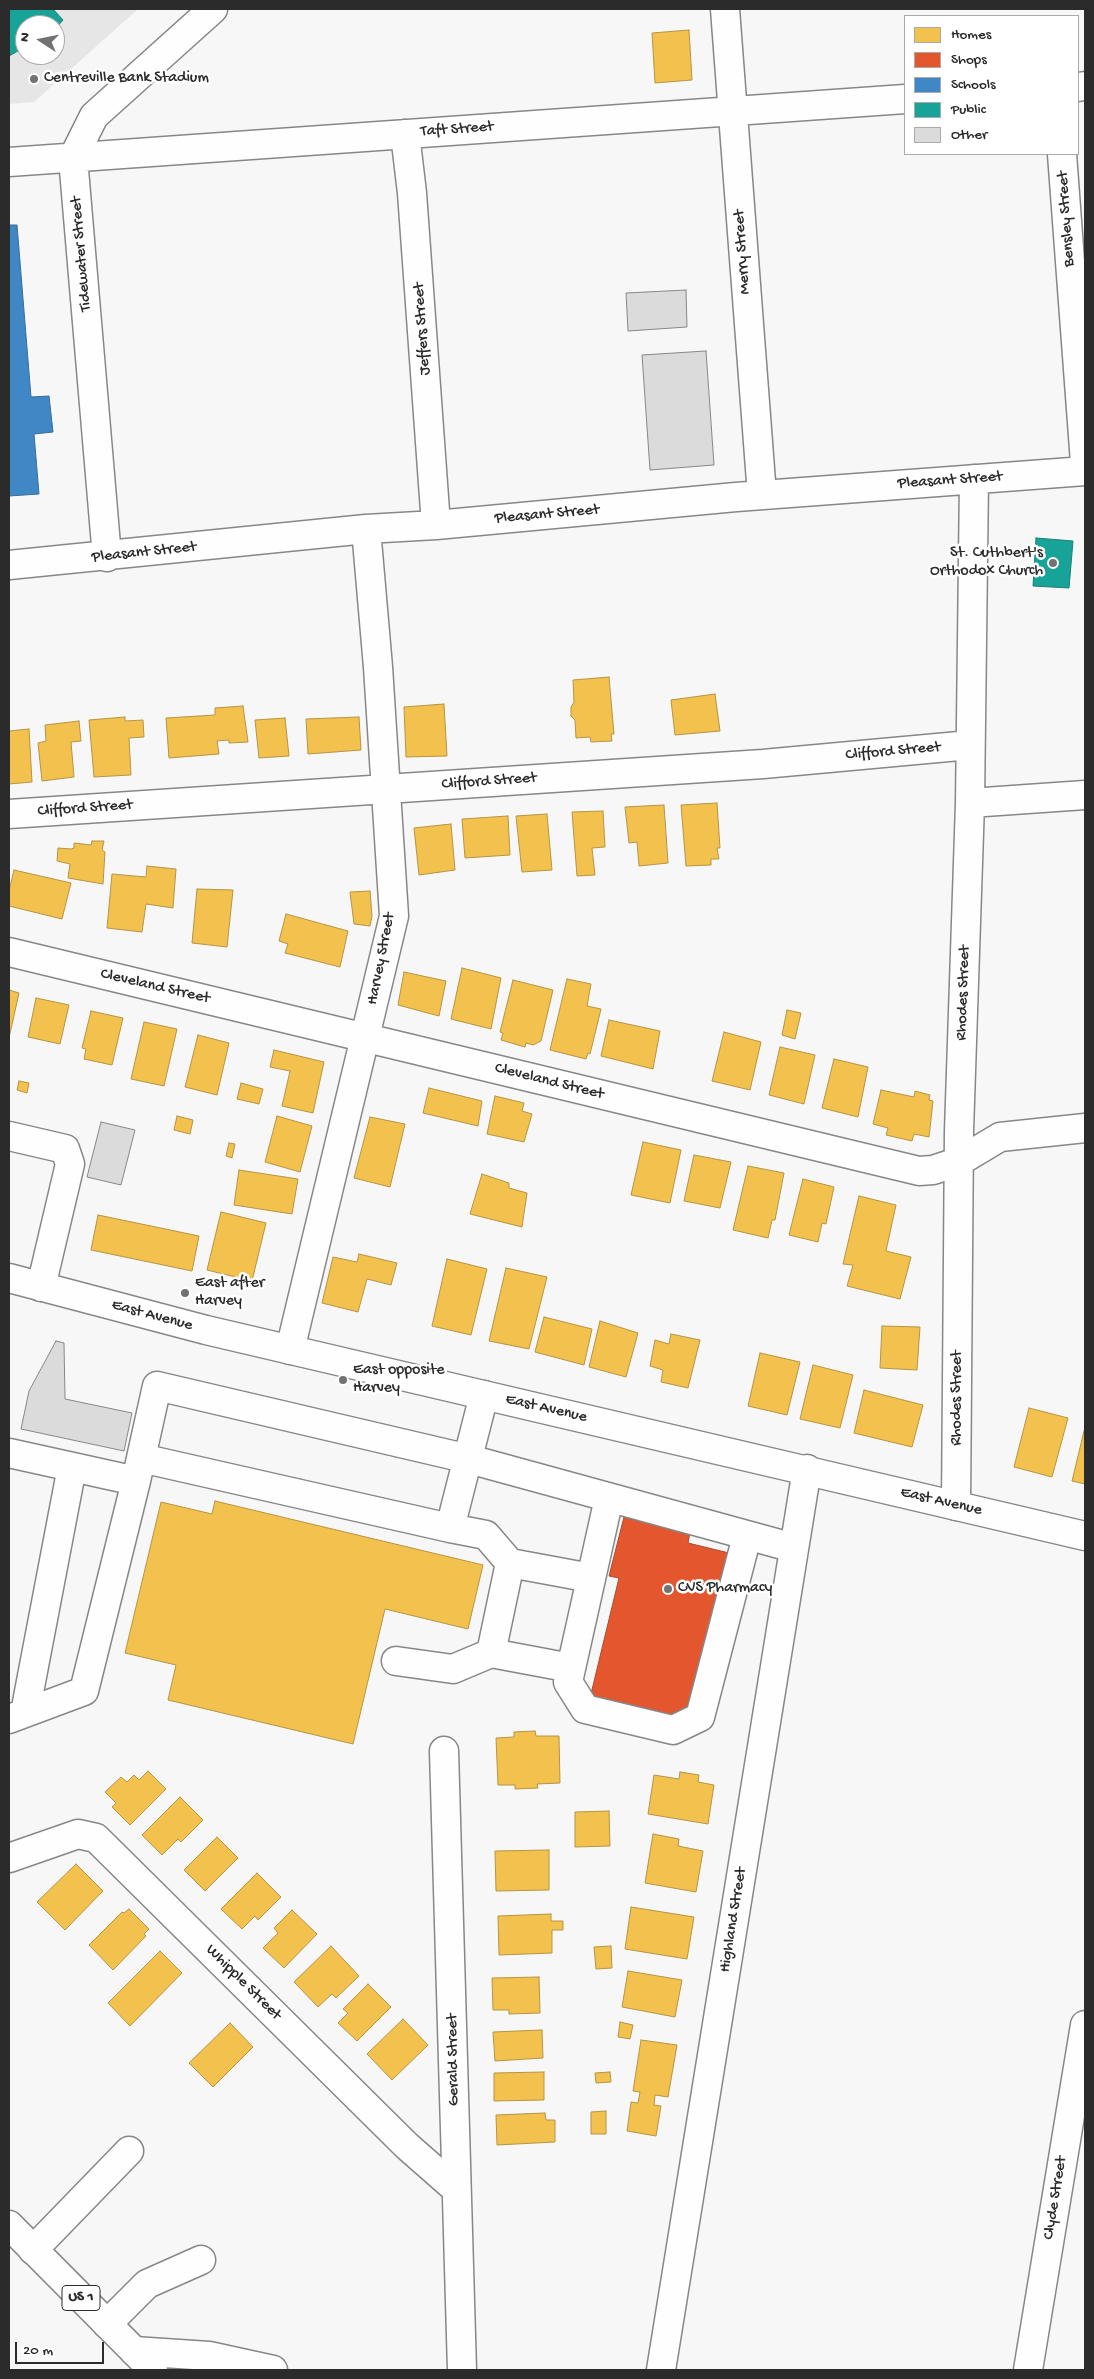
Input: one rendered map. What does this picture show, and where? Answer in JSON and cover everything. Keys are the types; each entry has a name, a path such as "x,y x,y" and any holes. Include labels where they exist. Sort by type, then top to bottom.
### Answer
{"street":[{"path":"73,158 94,116 213,9"},
{"name":"Merry Street","path":"725,9 762,495"},
{"name":"Taft Street","path":"9,162 904,98"},
{"name":"Jeffers Street","path":"405,134 412,193 436,525"},
{"name":"Bensley Street","path":"1062,155 1085,463"},
{"name":"Tidewater Street","path":"73,158 107,557"},
{"name":"Pleasant Street","path":"9,565 107,557 366,529 436,525 762,495 1085,471"},
{"name":"Rhodes Street","path":"956,1506 960,1161 976,504 974,479"},
{"name":"Harvey Street","path":"290,1350 394,916 384,789 378,667 366,529"},
{"name":"Clifford Street","path":"9,814 763,764 970,746"},
{"path":"970,803 1085,795"},
{"name":"Cleveland Street","path":"9,952 919,1171 933,1170 960,1161 1000,1137 1085,1128"},
{"path":"9,1136 64,1150 70,1164 41,1286"},
{"name":"East Avenue","path":"9,1278 290,1350 807,1469 1085,1536"},
{"path":"17,1716 84,1691 157,1386 469,1459 794,1548"},
{"path":"450,1528 484,1395"},
{"path":"9,1453 72,1467 138,1469 486,1535 510,1563 591,1578"},
{"path":"17,1716 72,1467"},
{"name":"Highland Street","path":"661,2370 807,1469"},
{"path":"609,1498 568,1682 585,1709 673,1730 700,1717 747,1536"},
{"path":"491,1654 510,1563"},
{"path":"396,1660 453,1669 491,1654 571,1668"},
{"name":"Gerald Street","path":"444,1750 454,2018 456,2190 462,2370"},
{"name":"Whipple Street","path":"9,1858 78,1834 96,1838 408,2146 456,2190"},
{"name":"Clyde Street","path":"1028,2370 1085,2025"},
{"path":"34,2250 129,2151"},
{"name":"US 1","path":"9,2225 153,2370"},
{"path":"107,2324 147,2284 201,2260"},
{"path":"134,2351 210,2356 273,2370"}],"shaded area":[{"name":"Centreville Bank Stadium","path":"9,9 138,9 34,102 9,104"}],"building: Homes":[{"path":"689,30 692,80 655,83 652,33"},
{"path":"609,677 614,734 611,734 612,741 591,742 590,737 576,738 575,720 571,716 571,707 574,702 573,680"},
{"path":"715,694 720,731 675,735 671,700"},
{"path":"444,704 447,756 406,757 404,707"},
{"path":"243,706 248,742 229,743 229,740 217,741 219,754 169,758 166,718 215,715 215,708"},
{"path":"125,717 125,721 143,720 144,737 129,738 131,775 94,777 89,720"},
{"path":"359,717 361,750 308,754 306,719"},
{"path":"285,718 289,756 259,758 255,720"},
{"path":"79,721 81,741 71,742 74,777 42,781 38,743 46,741 45,725"},
{"path":"29,729 32,782 9,784 9,731"},
{"path":"717,803 720,848 717,848 719,859 711,859 711,865 686,866 681,805"},
{"path":"664,805 668,863 639,866 637,842 629,843 625,807"},
{"path":"603,811 605,847 592,848 595,875 577,876 572,812"},
{"path":"547,814 552,870 522,872 516,816"},
{"path":"508,816 510,855 465,858 462,819"},
{"path":"451,824 455,870 419,875 414,828"},
{"path":"92,841 104,841 102,850 105,852 103,884 68,878 70,864 57,861 58,848 71,849 74,848 74,843 91,845"},
{"path":"147,866 176,869 173,908 146,904 142,932 107,928 112,874 146,877"},
{"path":"14,870 71,883 62,919 9,906 9,891"},
{"path":"197,889 233,890 227,947 192,943"},
{"path":"370,891 372,916 370,926 354,924 350,892"},
{"path":"286,914 348,931 340,967 285,953 288,944 279,941"},
{"path":"462,968 501,978 491,1029 451,1019"},
{"path":"404,972 446,981 439,1016 398,1005"},
{"path":"567,979 591,984 587,1006 601,1009 590,1054 588,1053 586,1059 550,1050"},
{"path":"513,980 553,990 541,1041 533,1045 526,1043 525,1047 501,1040 503,1033 500,1032"},
{"path":"9,990 19,993 9,1038"},
{"path":"36,998 69,1005 60,1044 28,1037"},
{"path":"787,1010 801,1013 795,1039 782,1035"},
{"path":"91,1011 123,1018 112,1065 84,1059 86,1049 82,1048"},
{"path":"609,1020 660,1031 653,1069 601,1056"},
{"path":"144,1022 177,1029 164,1086 131,1079"},
{"path":"724,1032 761,1042 750,1090 712,1081"},
{"path":"198,1035 229,1043 217,1095 185,1087"},
{"path":"780,1047 815,1055 804,1104 769,1095"},
{"path":"274,1050 324,1062 313,1113 282,1106 290,1071 270,1067"},
{"path":"834,1059 868,1067 858,1117 822,1108"},
{"path":"19,1081 29,1083 27,1093 17,1090"},
{"path":"241,1083 263,1089 259,1104 237,1099"},
{"path":"429,1088 482,1101 478,1126 423,1113"},
{"path":"881,1090 914,1097 915,1091 930,1095 929,1100 933,1101 929,1137 914,1134 912,1141 886,1135 888,1128 873,1124"},
{"path":"495,1096 524,1103 522,1111 532,1114 524,1142 487,1134"},
{"path":"177,1116 193,1120 190,1134 174,1130"},
{"path":"277,1116 312,1126 300,1172 265,1162"},
{"path":"370,1117 405,1124 390,1187 354,1178"},
{"path":"643,1142 681,1150 670,1203 631,1195"},
{"path":"229,1143 235,1144 232,1158 226,1156"},
{"path":"694,1155 731,1162 720,1208 684,1201"},
{"path":"748,1166 784,1173 775,1220 772,1220 768,1238 733,1230"},
{"path":"239,1170 298,1179 292,1214 234,1205"},
{"path":"482,1174 509,1183 509,1188 527,1193 522,1227 470,1214"},
{"path":"803,1179 834,1187 826,1224 822,1223 818,1242 789,1235"},
{"path":"859,1196 896,1205 886,1251 911,1257 900,1299 847,1286 853,1265 843,1264"},
{"path":"221,1212 266,1223 252,1281 207,1270"},
{"path":"98,1215 199,1236 192,1271 91,1250"},
{"path":"359,1254 397,1263 391,1285 367,1279 358,1312 322,1303 333,1257 357,1262"},
{"path":"447,1259 487,1269 471,1335 432,1326"},
{"path":"506,1268 547,1277 529,1349 489,1341"},
{"path":"544,1317 592,1329 584,1365 535,1352"},
{"path":"600,1321 638,1333 626,1377 589,1367"},
{"path":"882,1326 920,1327 917,1370 880,1368"},
{"path":"671,1334 700,1340 688,1388 661,1382 663,1370 650,1366 655,1340 669,1344"},
{"path":"760,1353 800,1362 787,1415 748,1406"},
{"path":"813,1365 853,1375 840,1428 800,1419"},
{"path":"864,1390 923,1405 912,1447 854,1433"},
{"path":"1029,1408 1068,1418 1052,1477 1014,1467"},
{"path":"1085,1427 1085,1484 1072,1481"},
{"path":"215,1501 483,1565 468,1629 385,1609 353,1744 168,1700 176,1665 125,1653 161,1502 212,1514"},
{"path":"535,1731 536,1736 559,1736 560,1783 537,1784 538,1788 515,1789 515,1785 498,1785 496,1738 514,1737 514,1732"},
{"path":"148,1771 166,1789 130,1825 112,1807 116,1803 105,1792 121,1777 127,1782 134,1775 139,1780"},
{"path":"680,1772 699,1775 698,1782 714,1785 708,1824 648,1814 654,1775 679,1779"},
{"path":"180,1797 203,1820 181,1842 178,1839 162,1855 142,1835"},
{"path":"609,1811 610,1846 575,1847 575,1812"},
{"path":"653,1834 679,1839 678,1846 703,1851 696,1892 645,1883"},
{"path":"217,1837 238,1858 205,1891 184,1870"},
{"path":"549,1850 549,1890 496,1891 495,1851"},
{"path":"76,1864 103,1891 65,1930 37,1902"},
{"path":"257,1873 281,1897 258,1920 255,1916 242,1929 221,1909"},
{"path":"631,1907 694,1917 687,1959 625,1949"},
{"path":"129,1909 149,1929 144,1934 146,1936 113,1970 89,1945 122,1912 124,1913"},
{"path":"292,1910 317,1934 284,1968 263,1948 278,1933 274,1928"},
{"path":"551,1914 551,1921 563,1921 563,1930 552,1930 552,1953 499,1955 498,1916"},
{"path":"331,1946 359,1976 336,1998 332,1994 318,2007 294,1982"},
{"path":"611,1946 612,1968 596,1969 594,1947"},
{"path":"160,1951 182,1973 130,2026 108,2003"},
{"path":"628,1971 682,1980 675,2017 622,2007"},
{"path":"539,1977 540,2013 509,2014 509,2010 493,2010 492,1978"},
{"path":"368,1984 391,2007 357,2041 338,2023 348,2013 343,2009"},
{"path":"403,2019 428,2045 392,2080 367,2054"},
{"path":"620,2022 633,2025 630,2039 618,2037"},
{"path":"230,2023 253,2047 213,2087 189,2063"},
{"path":"542,2030 543,2058 495,2061 493,2032"},
{"path":"641,2040 677,2045 668,2097 655,2095 654,2105 661,2106 656,2136 627,2131 631,2102 638,2103 640,2092 633,2091"},
{"path":"544,2072 544,2100 494,2101 494,2073"},
{"path":"610,2072 611,2082 596,2083 595,2073"},
{"path":"606,2111 606,2134 591,2134 591,2112"},
{"path":"545,2113 546,2120 555,2120 555,2142 497,2145 496,2115"}],"building: Shops":[{"path":"624,1517 690,1532 688,1543 729,1553 692,1707 675,1719 590,1698 619,1578 609,1576"}],"building: Schools":[{"path":"9,225 17,225 31,397 49,396 53,432 34,434 39,494 9,496"}],"building: Public":[{"path":"9,9 53,9 58,15 15,15 15,53 9,56"},
{"name":"St. Cuthbert's Orthodox Church","path":"1036,538 1073,541 1069,588 1033,586"}],"building: Other":[{"path":"686,290 687,327 628,331 626,293"},
{"path":"706,351 714,465 650,470 642,355"},
{"path":"101,1122 135,1130 121,1185 87,1177"},
{"path":"56,1341 64,1343 65,1399 132,1413 124,1451 21,1429 29,1391"}],"place":[{"name":"Centreville Bank Stadium","path":"34,79"},
{"name":"St. Cuthbert's Orthodox Church","path":"1053,563"},
{"name":"East after Harvey","path":"185,1293"},
{"name":"East opposite Harvey","path":"343,1380"},
{"name":"CVS Pharmacy","path":"668,1589"}]}
